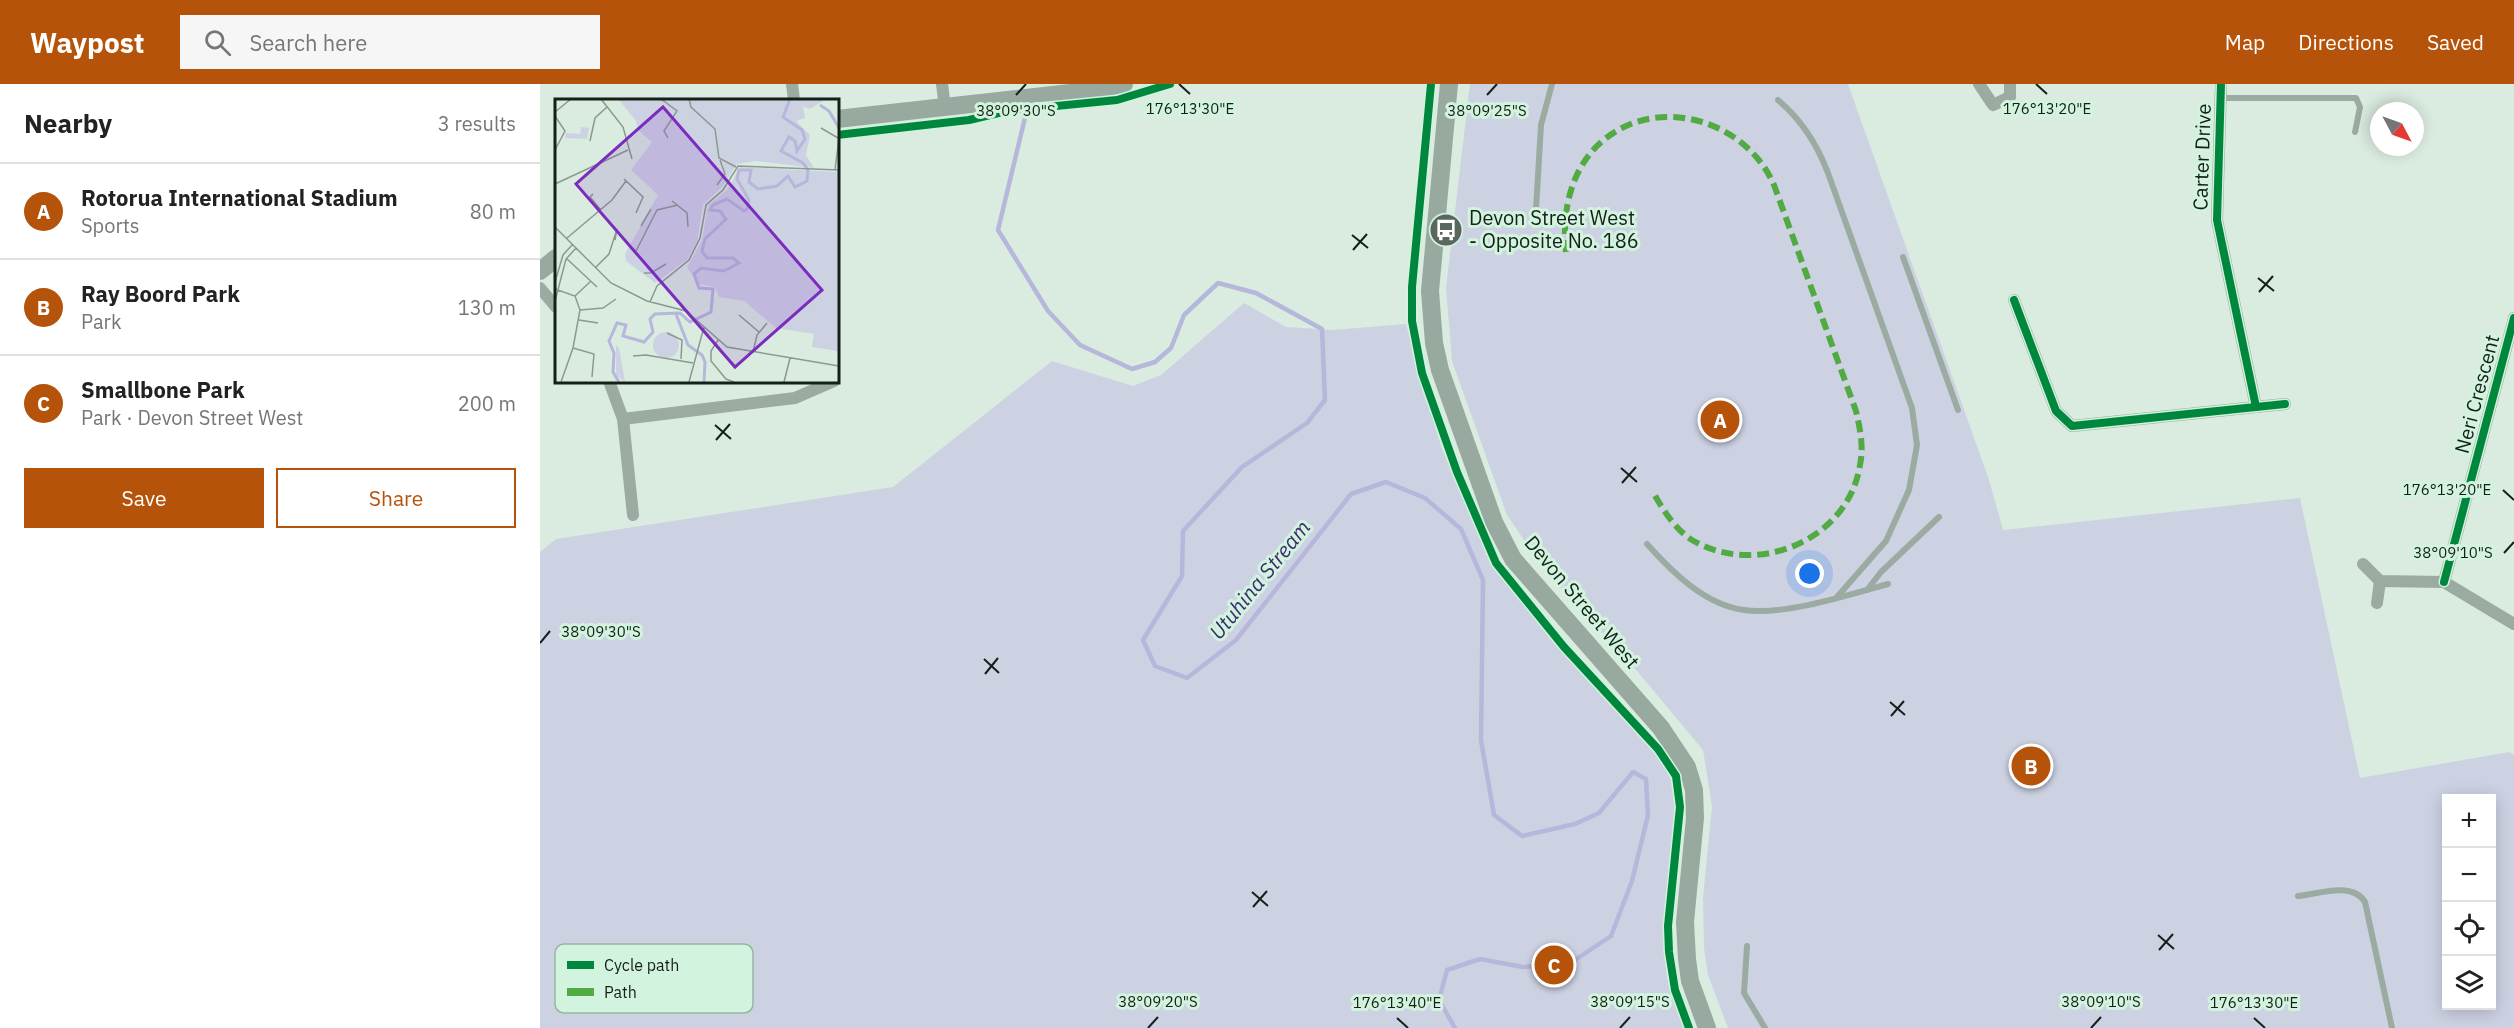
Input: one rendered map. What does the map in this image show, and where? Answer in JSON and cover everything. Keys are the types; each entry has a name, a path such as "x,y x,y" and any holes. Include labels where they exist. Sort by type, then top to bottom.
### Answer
{"main road":[{"path":"838,119 1010,100 1124,84"},
{"name":"Devon Street West","path":"1449,84 1430,291 1434,343 1440,370 1494,522 1513,559 1661,728 1687,767 1694,790 1695,818 1685,922 1687,959 1690,981 1707,1028"},
{"path":"540,271 555,259"}],"street":[{"path":"792,84 794,99"},
{"path":"942,84 945,107"},
{"path":"1979,84 1993,105 2010,97 2010,84"},
{"name":"Carter Drive","path":"2221,84 2217,220 2256,407"},
{"path":"540,288 555,306"},
{"path":"2014,300 2056,411 2072,426 2285,404"},
{"name":"Neri Crescent","path":"2444,582 2514,318"},
{"path":"609,382 623,419 633,515"},
{"path":"623,419 795,398 832,382"},
{"path":"2363,564 2380,581 2444,582 2514,624"},
{"path":"2377,603 2380,581"}],"lane":[{"path":"1536,209 1541,125 1552,84"},
{"path":"2221,98 2356,98 2360,106 2355,132"},
{"path":"1778,100 1802,123 1822,158 1912,408 1917,445 1909,490 1886,541 1837,597"},
{"path":"1903,257 1958,410"},
{"path":"1866,590 1881,572 1939,517"},
{"path":"1647,544 1683,579 1712,599 1744,610 1779,610 1888,584"},
{"path":"2298,896 2350,890 2360,894 2365,902 2392,1028"},
{"path":"1747,946 1744,993 1765,1028"}],"shaded area":[{"path":"1470,84 1848,84 1989,480 2003,530 2300,498 2360,778 2509,752 2514,755 2514,1028 1728,1028 1708,975 1704,948 1703,898 1712,806 1703,750 1637,671 1543,568 1507,515 1452,361 1446,288"},
{"path":"1244,303 1286,327 1333,330 1406,324 1441,446 1490,560 1548,633 1665,762 1672,787 1674,813 1674,840 1666,924 1667,977 1688,1028 540,1028 540,552 556,539 893,487 1052,361 1133,386 1161,375"}],"waterway":[{"name":"Utuhina Stream","path":"1029,101 998,230 1048,311 1080,345 1132,369 1155,362 1171,348 1184,315 1218,283 1256,293 1322,329 1325,400 1307,423 1242,467 1183,531 1182,576 1143,640 1155,666 1187,678 1236,640 1351,494 1386,482 1425,498 1461,529 1483,580 1481,740 1494,815 1522,836 1575,824 1599,813 1633,772 1646,779 1648,815 1632,881 1611,936 1572,962 1523,967 1480,959 1447,970 1439,1000 1455,1028"}],"marked path":[{"path":"1566,252 1565,224 1570,196 1574,182 1587,157 1619,129 1644,120 1670,117 1695,120 1720,129 1742,143 1760,162 1774,185 1856,411 1862,451 1852,492 1838,514 1818,532 1796,545 1770,553 1744,555 1717,551 1686,536 1675,525 1654,494"}],"cycle path":[{"path":"838,135 969,120 1007,111 1117,100 1170,84"},
{"path":"1431,84 1412,287 1412,321 1422,373 1457,472 1496,563 1564,647 1658,749 1676,776 1680,807 1668,926 1669,952 1675,990 1689,1028"},
{"path":"2221,84 2217,220 2256,407"},
{"path":"2014,300 2056,411 2072,426 2285,404"},
{"path":"2444,582 2514,318"}],"place":[{"name":"Devon Street West - Opposite No. 186","path":"1446,230"},
{"name":"Rotorua International Stadium","path":"1720,420"},
{"name":"Ray Boord Park","path":"2031,766"},
{"name":"Smallbone Park","path":"1554,965"}]}
